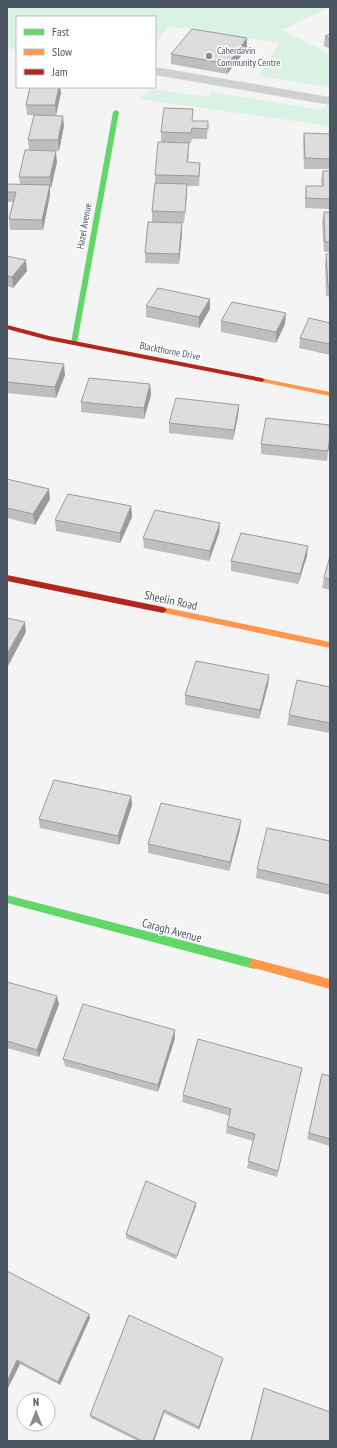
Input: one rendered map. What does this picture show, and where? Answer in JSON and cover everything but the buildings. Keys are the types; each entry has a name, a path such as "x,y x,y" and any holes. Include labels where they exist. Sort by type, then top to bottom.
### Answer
{"street":[{"name":"Hazel Avenue","path":"74,343 116,112"},
{"name":"Blackthorne Drive","path":"7,327 74,343 330,394"},
{"name":"Sheelin Road","path":"7,578 330,645"},
{"name":"Caragh Avenue","path":"7,899 330,984"}],"lane":[{"path":"156,71 330,100"}],"green space":[{"path":"7,7 330,7 281,30 330,54 330,87 259,76 280,43 170,26 156,42 156,16 16,16 16,50 7,47"},
{"path":"151,89 209,97 212,92 321,110 329,105 330,126 139,99"}],"traffic: fast":[{"path":"74,343 116,112"},
{"path":"7,899 254,964"}],"traffic: slow":[{"path":"262,380 330,394"},
{"path":"163,610 330,645"},
{"path":"254,964 330,984"}],"traffic: jam":[{"path":"7,327 48,338 262,380"},
{"path":"7,578 163,610"}],"place":[{"name":"Caherdavin Community Centre","path":"209,56"}]}
